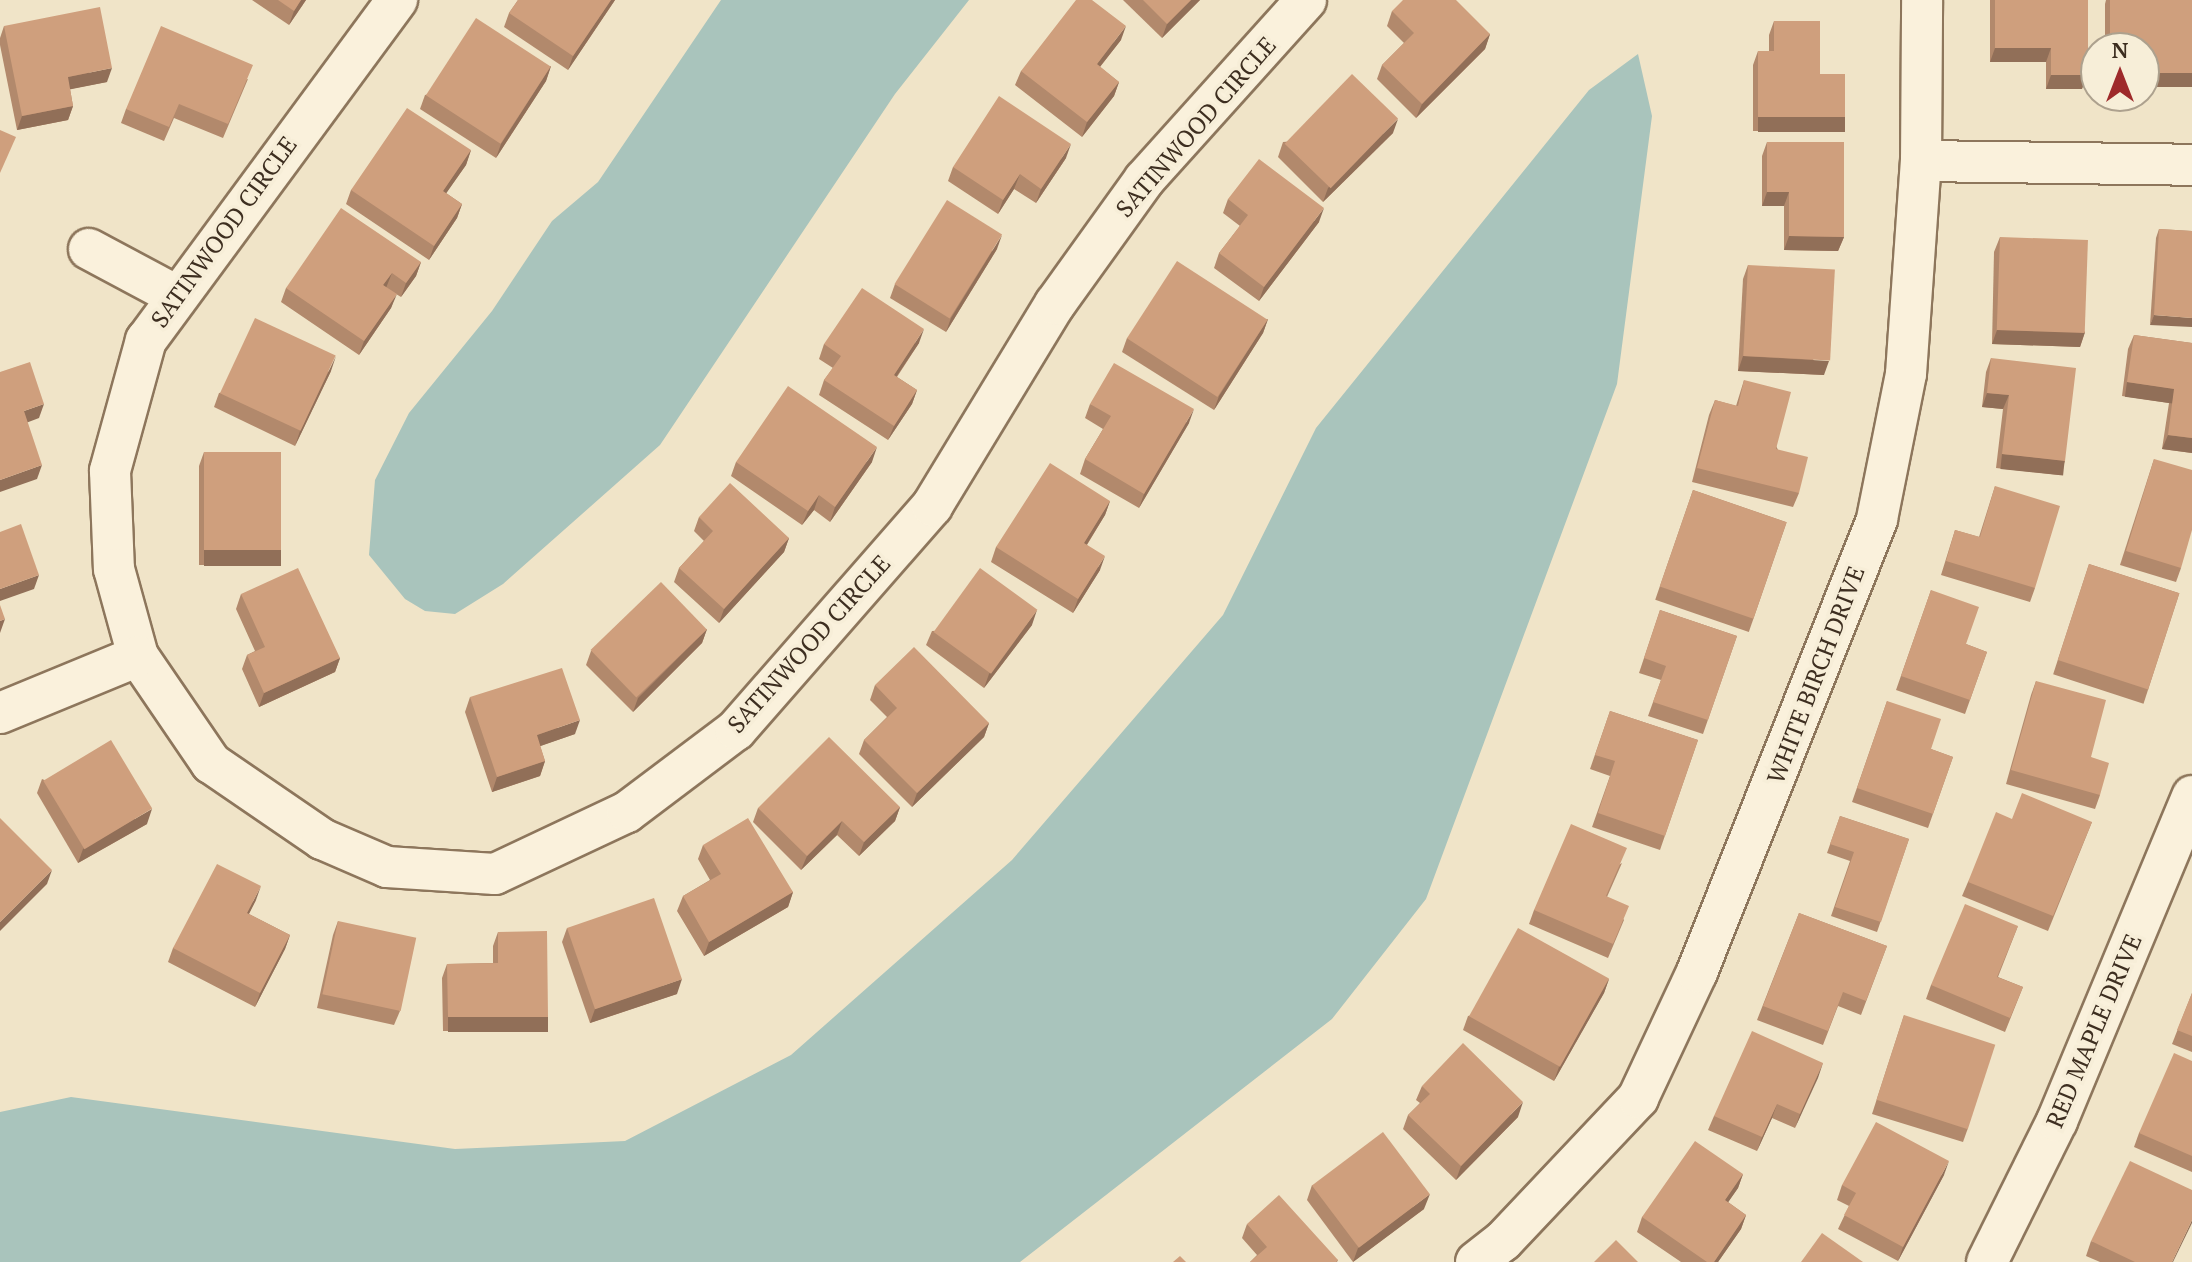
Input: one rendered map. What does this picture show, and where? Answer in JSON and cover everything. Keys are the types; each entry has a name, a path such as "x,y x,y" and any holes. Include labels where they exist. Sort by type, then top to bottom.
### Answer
{"street":[{"name":"SATINWOOD CIRCLE","path":"397,0 146,340 110,471 114,569 138,656 211,763 322,839 387,867 495,874 627,812 736,730 932,506 1055,304 1144,180 1306,0"},
{"name":"WHITE BIRCH DRIVE","path":"1476,1262 1503,1241 1638,1098 1697,972 1877,519 1906,374 1921,161 1922,0"},
{"path":"1921,161 2192,165"},
{"path":"89,249 177,296"},
{"path":"0,713 138,656"},
{"name":"RED MAPLE DRIVE","path":"1987,1262 2057,1121 2192,796"}],"water":[{"path":"721,0 969,0 895,94 660,445 503,584 455,614 425,611 405,599 369,555 375,480 409,413 492,311 552,221 598,182"},
{"path":"1638,54 1652,116 1617,384 1426,899 1332,1019 1020,1262 0,1262 0,1112 71,1097 455,1149 625,1141 791,1055 1012,860 1223,615 1316,428 1589,90"}],"building":[{"path":"278,0 301,0 294,11"},
{"path":"518,0 611,0 573,56 509,13"},
{"path":"1076,0 1092,0 1126,26 1097,64 1119,82 1087,122 1021,71"},
{"path":"1143,0 1191,0 1167,24"},
{"path":"1403,0 1456,0 1490,34 1422,104 1382,65 1414,33 1392,11"},
{"path":"1995,0 2088,0 2088,32 2080,32 2080,75 2051,75 2051,48 1995,48"},
{"path":"2110,0 2192,0 2192,73 2160,73 2160,32 2110,32"},
{"path":"100,7 112,68 68,77 73,106 22,116 4,26"},
{"path":"476,18 551,66 501,144 426,95"},
{"path":"1774,21 1820,21 1820,74 1845,74 1845,117 1758,117 1758,51 1774,51"},
{"path":"161,26 253,65 228,124 179,104 169,127 126,109"},
{"path":"1352,74 1398,118 1331,188 1285,144"},
{"path":"999,96 1071,144 1041,189 1020,174 1003,200 953,167"},
{"path":"407,108 471,150 443,191 462,204 434,246 351,190"},
{"path":"0,130 16,137 0,173"},
{"path":"1767,142 1844,142 1844,237 1789,236 1789,192 1767,192"},
{"path":"1259,159 1324,208 1264,287 1219,253 1248,215 1228,199"},
{"path":"947,200 1002,234 950,318 895,284"},
{"path":"341,208 421,262 406,283 392,273 383,285 397,294 364,341 286,288"},
{"path":"2159,229 2192,231 2192,318 2154,315"},
{"path":"2000,237 2088,240 2085,333 1997,330"},
{"path":"1177,261 1268,320 1217,397 1127,338"},
{"path":"1748,265 1835,270 1830,360 1743,356"},
{"path":"862,288 924,329 894,375 917,390 894,426 824,380 841,356 824,344"},
{"path":"255,318 336,356 301,431 220,393"},
{"path":"2134,335 2192,343 2192,438 2168,435 2174,389 2127,382"},
{"path":"1991,358 2076,368 2065,461 2002,454 2009,395 1987,393"},
{"path":"30,362 44,404 24,411 42,465 0,480 0,372"},
{"path":"1114,363 1194,409 1144,494 1085,459 1111,416 1090,404"},
{"path":"1744,380 1791,392 1776,449 1808,457 1799,493 1697,468 1715,400 1738,406"},
{"path":"788,386 877,447 835,507 819,495 808,511 736,462"},
{"path":"204,452 281,452 281,550 204,550"},
{"path":"2154,459 2192,470 2192,530 2181,568 2126,551"},
{"path":"1050,463 1110,501 1084,543 1105,556 1078,599 996,547"},
{"path":"730,483 789,538 724,609 679,568 713,531 699,517"},
{"path":"1995,486 2060,506 2035,588 1946,561 1955,530 1980,537"},
{"path":"1693,490 1787,522 1753,619 1660,586"},
{"path":"21,524 39,575 0,589 0,532"},
{"path":"2089,564 2179,593 2148,689 2058,660"},
{"path":"298,568 340,658 264,693 247,655 265,647 241,594"},
{"path":"980,568 1037,610 991,674 934,632"},
{"path":"661,582 707,629 636,698 591,650"},
{"path":"1931,590 1979,607 1966,644 1987,652 1970,700 1901,676"},
{"path":"1660,610 1737,636 1708,720 1653,702 1666,666 1644,658"},
{"path":"914,647 989,723 917,793 864,740 897,708 875,685"},
{"path":"562,668 580,720 537,735 545,761 497,777 470,697"},
{"path":"2036,681 2106,700 2091,757 2109,763 2100,795 2011,770"},
{"path":"1887,701 1941,719 1931,749 1953,757 1933,814 1857,788"},
{"path":"1610,711 1698,740 1665,836 1598,813 1615,761 1595,755"},
{"path":"829,737 900,807 864,842 842,821 807,856 758,808"},
{"path":"111,740 152,809 84,849 43,781"},
{"path":"2022,793 2092,822 2053,916 1968,882 1996,812 2012,819"},
{"path":"1840,816 1909,839 1881,922 1835,907 1854,852 1830,844"},
{"path":"0,818 52,870 0,922"},
{"path":"748,818 793,892 709,942 683,896 721,874 703,845"},
{"path":"1571,824 1627,848 1606,896 1629,906 1613,944 1534,910"},
{"path":"217,864 261,886 247,913 290,935 260,993 173,948"},
{"path":"654,898 682,979 595,1009 567,928"},
{"path":"1965,904 2018,926 1997,977 2023,987 2010,1018 1931,985"},
{"path":"1799,913 1887,946 1866,1001 1843,992 1828,1031 1763,1006"},
{"path":"338,921 416,938 401,1011 322,994"},
{"path":"1518,928 1609,978 1560,1067 1469,1016"},
{"path":"547,931 548,1017 448,1017 447,964 498,963 498,932"},
{"path":"2192,993 2192,1036 2177,1030"},
{"path":"1904,1015 1995,1045 1968,1129 1876,1100"},
{"path":"1752,1031 1823,1063 1800,1114 1777,1104 1762,1137 1714,1116"},
{"path":"1463,1043 1523,1102 1461,1166 1408,1115 1430,1094 1422,1086"},
{"path":"2174,1053 2192,1061 2192,1156 2139,1133"},
{"path":"1876,1122 1949,1161 1903,1247 1844,1215 1856,1193 1842,1185"},
{"path":"1383,1132 1430,1194 1359,1248 1312,1186"},
{"path":"1695,1141 1743,1174 1725,1200 1746,1215 1714,1262 1707,1262 1642,1217"},
{"path":"2130,1161 2192,1190 2192,1220 2172,1262 2135,1262 2091,1241"},
{"path":"1279,1195 1338,1260 1336,1262 1250,1262 1267,1247 1247,1224"},
{"path":"1822,1233 1863,1262 1801,1262"},
{"path":"1616,1240 1638,1262 1594,1262"}]}
